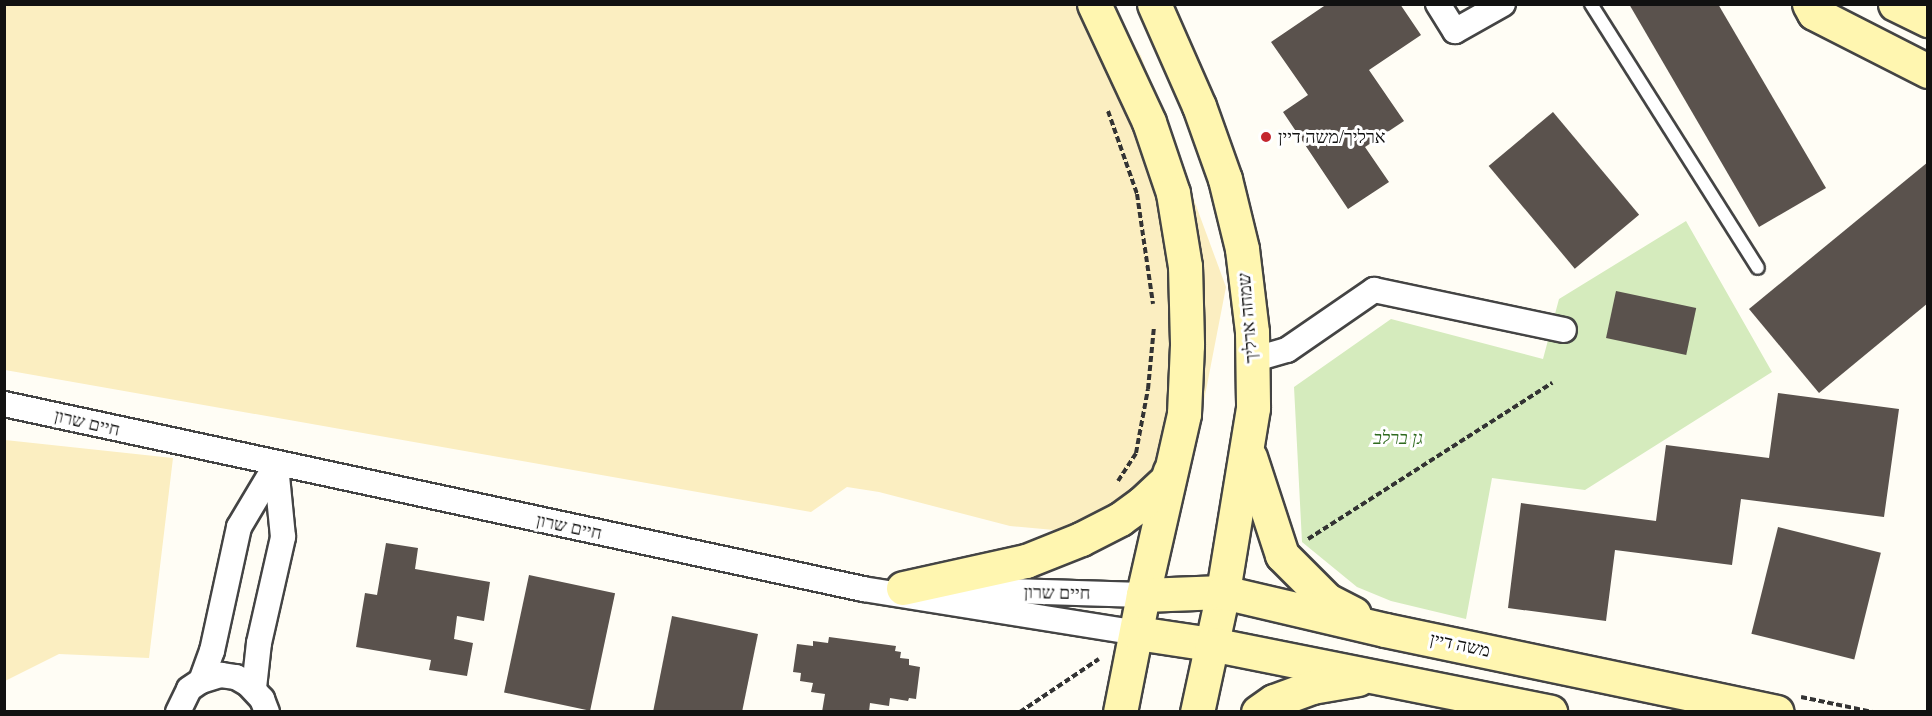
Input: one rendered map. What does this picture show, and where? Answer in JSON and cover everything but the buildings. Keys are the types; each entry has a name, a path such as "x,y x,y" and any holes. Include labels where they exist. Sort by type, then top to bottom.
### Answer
{"street":[{"path":"1094,4 1149,122 1173,193 1185,266 1187,345 1184,414 1143,595 1120,711"},
{"name":"שמחה ארליך","path":"1155,4 1199,105 1225,179 1242,249 1252,332 1252,408 1247,445 1222,592 1197,711"},
{"path":"1438,4 1455,31 1503,4"},
{"path":"1809,4 1814,13 1928,71"},
{"path":"1895,4 1928,20"},
{"path":"1252,360 1287,350 1374,290 1564,330"},
{"name":"חיים שרון","path":"4,405 863,589 1137,633"},
{"path":"903,588 1026,561 1081,539 1120,519 1167,480 1184,414"},
{"path":"1247,445 1272,531 1292,548 1327,600 1385,630"},
{"path":"201,681 212,651 239,527 276,465"},
{"path":"254,688 259,643 283,537 276,465"},
{"name":"חיים שרון","path":"863,589 903,588 1143,595"},
{"name":"משה דיין","path":"1143,595 1222,592 1385,630 1785,703"},
{"path":"1137,633 1211,644 1550,711"},
{"path":"1258,711 1274,701 1312,687 1375,675"},
{"path":"178,711 185,695 201,681 214,676 229,676 242,680 254,688 267,711"}],"lane":[{"path":"1591,4 1758,268"}],"path":[{"path":"1106,105 1137,194 1153,305"},
{"path":"1120,519 1107,498 1136,453 1148,389 1155,316"},
{"path":"1292,548 1552,383"},
{"path":"1020,711 1137,633"},
{"path":"1785,703 1873,711"}],"green space":[{"name":"גן ברלב","path":"1686,221 1772,372 1585,490 1492,478 1466,619 1391,601 1357,587 1302,542 1294,387 1391,319 1543,359 1559,299"}],"sand":[{"path":"4,5 1108,5 1141,56 1226,287 1196,442 1182,474 1089,529 1054,530 1010,526 879,492 847,487 811,512 5,370"},
{"path":"5,440 173,458 149,658 59,654 5,681"}],"place":[{"name":"ארליך/משה דיין","path":"1266,137"}]}
